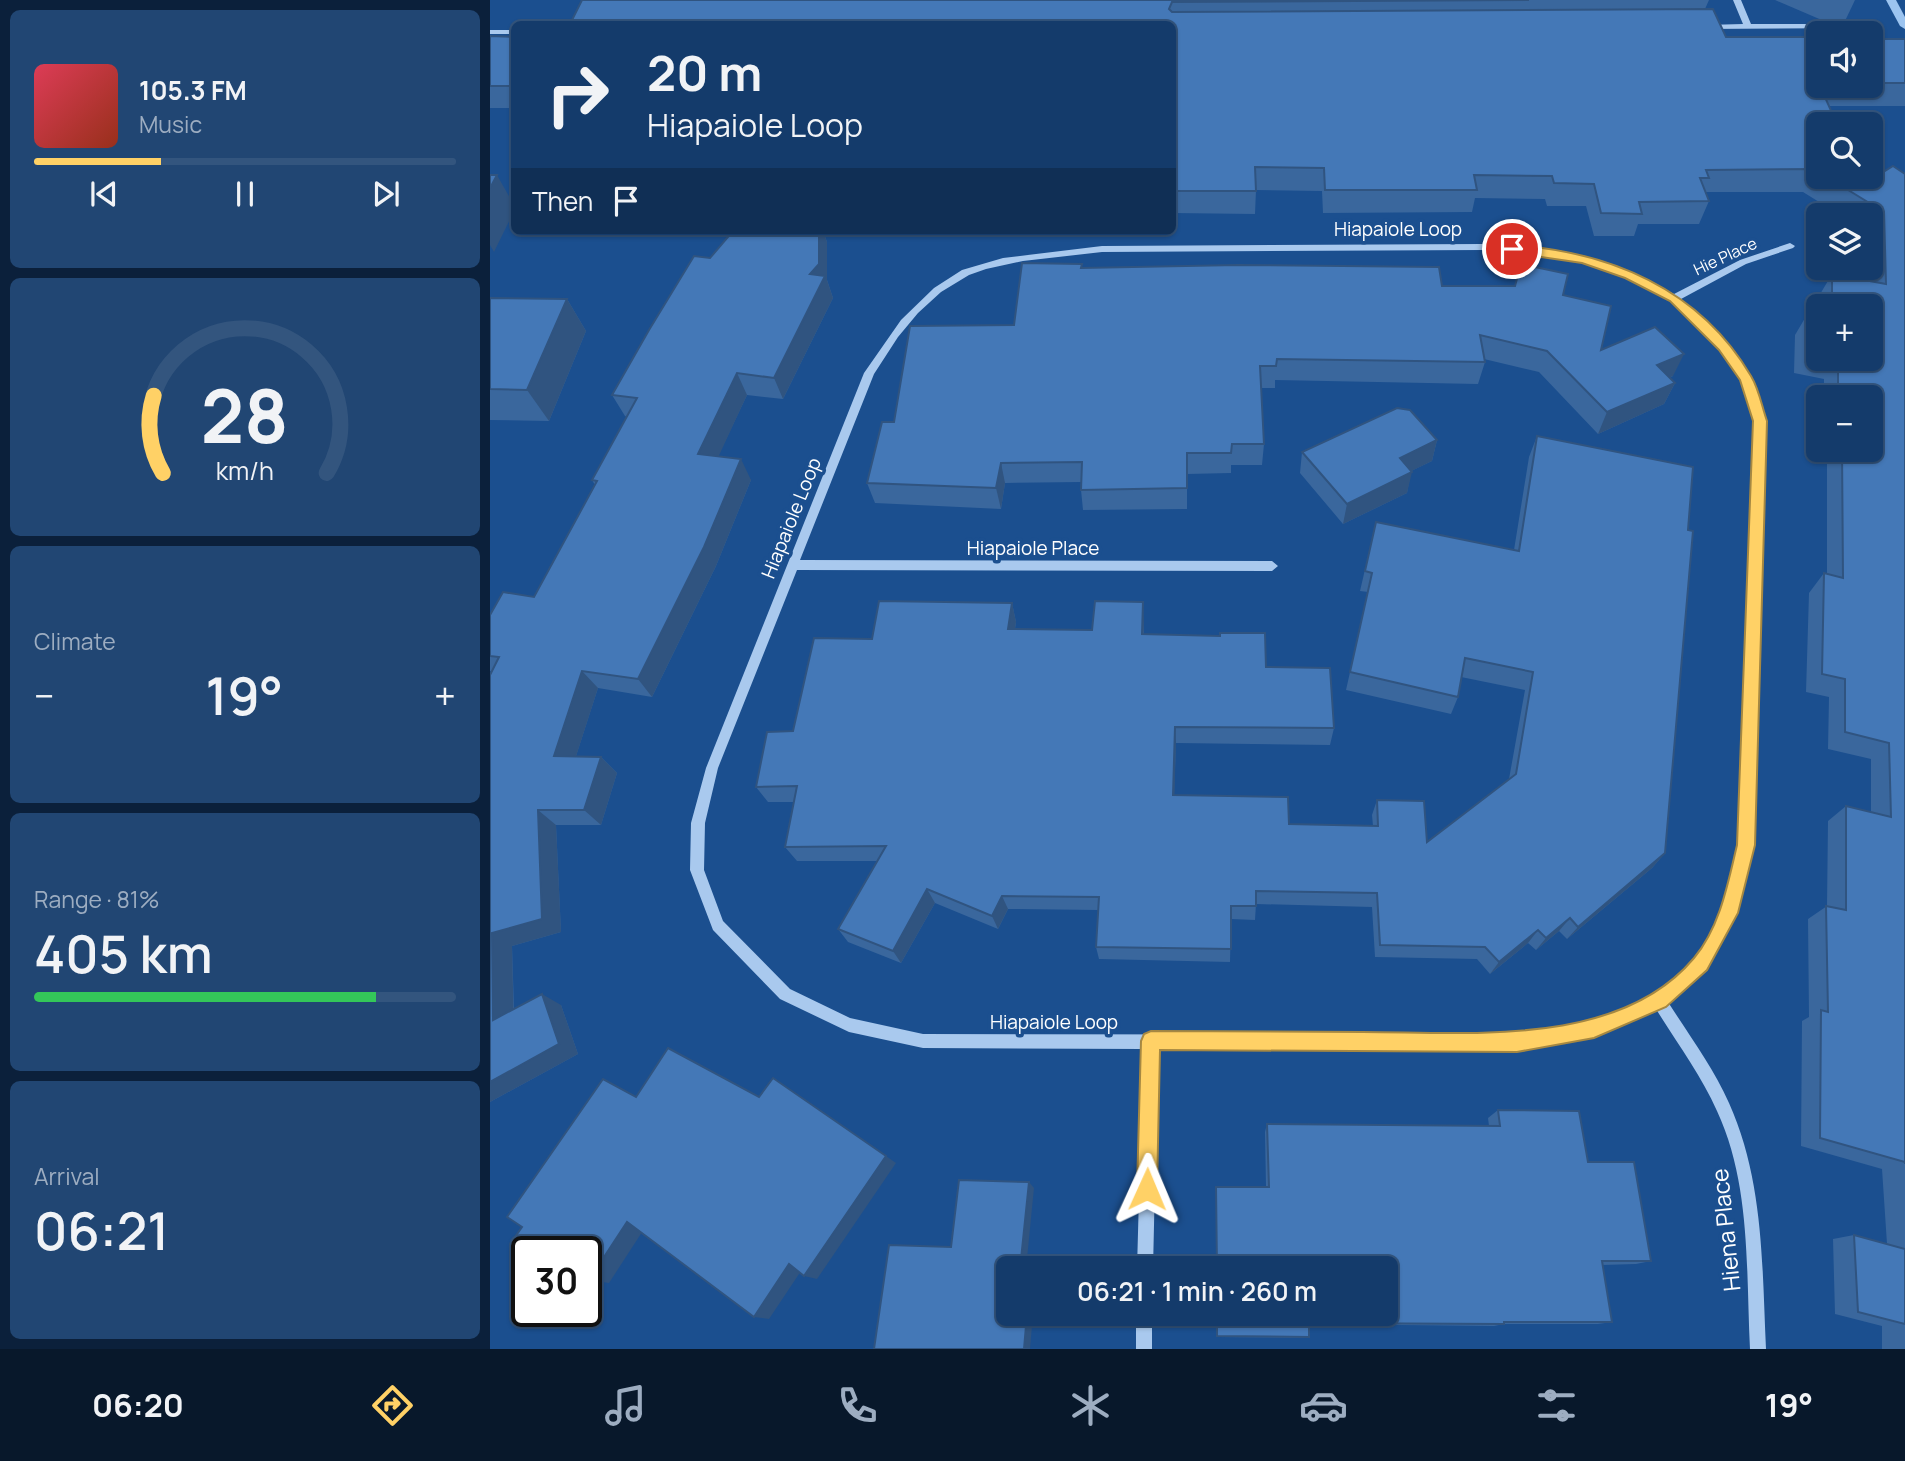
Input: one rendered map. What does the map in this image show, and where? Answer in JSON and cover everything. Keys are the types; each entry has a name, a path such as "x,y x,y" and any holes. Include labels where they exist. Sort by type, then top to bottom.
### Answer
{"street":[{"path":"1737,0 1748,27"},
{"path":"1692,27 1806,26"},
{"path":"490,32 511,32"},
{"name":"Hie Place","path":"1674,298 1743,262 1790,246"},
{"name":"Hiapaiole Loop","path":"1484,247 1539,251 1584,260 1630,275 1674,298 1723,346 1746,379 1760,421 1746,845 1729,913 1701,964 1659,1001 1594,1028 1517,1042 923,1041 849,1025 785,994 718,925 697,870 698,823 712,768 794,565 869,373 891,337 918,307 951,280 995,264 1039,255 1102,249 1484,247"},
{"name":"Hiapaiole Place","path":"794,565 1272,566"},
{"name":"Hiena Place","path":"1659,1001 1723,1107 1740,1154 1749,1210 1758,1349"},
{"path":"1145,1256 1151,1041"},
{"path":"1144,1326 1144,1349"}],"building":[{"path":"582,0 1529,0 1172,2 1169,9 1172,12 1713,9 1726,37 1806,37 1806,98 1825,98 1832,112 1806,112 1806,169 1706,170 1709,178 1700,178 1709,201 1639,202 1642,214 1601,213 1594,184 1554,183 1552,176 1474,175 1477,190 1325,190 1324,168 1255,167 1256,191 1176,191 1176,21 572,21"},
{"path":"490,36 511,37 511,86 490,86"},
{"path":"1883,39 1905,39 1905,83 1883,83"},
{"path":"1893,166 1905,174 1905,1162 1820,1138 1821,1010 1828,1012 1826,906 1846,910 1846,806 1891,817 1889,743 1845,732 1845,679 1822,674 1824,573 1843,578 1842,462 1883,462 1883,385 1838,385 1838,371 1883,371 1883,294 1832,294 1832,280 1864,280 1886,284 1883,203 1869,203 1847,189 1883,189 1883,172"},
{"path":"490,175 497,175 490,188"},
{"path":"730,235 819,235 819,264 810,274 825,276 774,378 737,373 698,454 741,459 704,547 638,679 582,671 554,756 601,757 584,810 538,810 542,919 492,933 493,1020 542,994 559,1044 490,1082 490,675 499,657 490,656 490,615 503,592 534,597 597,481 592,480 637,398 612,395 694,256 710,258"},
{"path":"1022,263 1082,264 1081,268 1238,265 1439,267 1442,286 1515,286 1521,264 1568,274 1563,295 1611,306 1601,350 1655,327 1684,354 1657,365 1675,383 1607,412 1547,351 1480,335 1485,362 1277,359 1276,366 1260,366 1264,444 1232,444 1231,453 1187,453 1187,488 1081,490 1082,462 1001,463 996,488 867,483 882,422 894,422 910,326 1014,325"},
{"path":"490,298 567,299 527,390 490,389"},
{"path":"1397,408 1410,410 1437,440 1400,458 1412,472 1347,504 1302,452"},
{"path":"1537,436 1693,467 1688,530 1693,531 1665,853 1578,927 1570,918 1546,938 1538,930 1499,962 1485,947 1380,945 1377,893 1256,891 1256,906 1231,906 1231,949 1096,947 1099,897 1002,896 992,916 927,889 893,951 838,929 886,846 785,847 797,786 756,787 767,732 793,731 814,638 872,639 879,601 1012,603 1008,629 1092,630 1095,601 1143,602 1142,634 1220,636 1220,633 1265,633 1266,667 1330,668 1334,728 1175,727 1173,795 1288,797 1289,824 1378,826 1377,800 1424,801 1427,842 1516,774 1533,672 1465,658 1458,697 1350,672 1372,573 1365,571 1376,522 1519,551"},
{"path":"668,1048 759,1097 773,1078 886,1156 804,1276 789,1264 754,1317 627,1222 602,1260 602,1236 516,1236 522,1227 507,1217 603,1079 636,1097"},
{"path":"1498,1110 1579,1111 1588,1162 1634,1162 1651,1261 1602,1261 1612,1322 1398,1323 1398,1256 1217,1256 1216,1187 1269,1187 1267,1124 1500,1126"},
{"path":"959,1180 1029,1182 1021,1256 996,1256 996,1326 1026,1326 1024,1349 874,1349 889,1245 951,1247"},
{"path":"1854,1235 1905,1249 1905,1324 1858,1312"},
{"path":"1217,1326 1309,1326 1309,1337 1217,1336"}],"waterway":[{"path":"1891,0 1905,26"}],"route":[{"path":"1147,1189 1151,1041 1517,1042 1594,1028 1659,1001 1701,964 1729,913 1746,845 1760,421 1746,379 1723,346 1674,298 1630,275 1584,260 1539,251 1512,249"}]}
